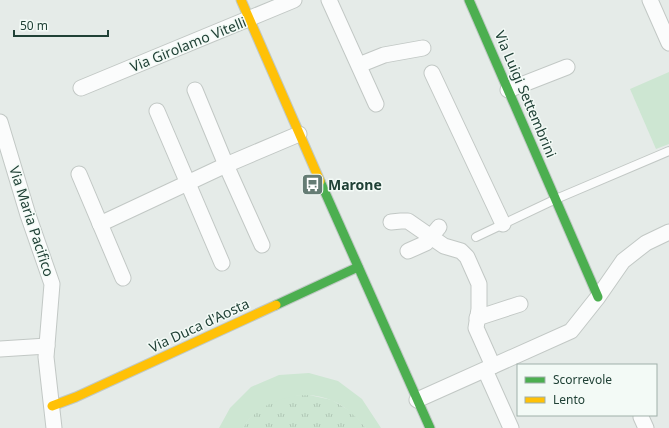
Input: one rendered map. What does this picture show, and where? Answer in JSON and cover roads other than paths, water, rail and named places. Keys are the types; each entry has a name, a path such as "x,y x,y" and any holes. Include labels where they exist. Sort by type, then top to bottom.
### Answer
{"street":[{"path":"241,0 430,428"},
{"name":"Via Girolamo Vitelli","path":"81,88 294,0"},
{"path":"330,0 376,104"},
{"name":"Via Luigi Settembrini","path":"469,0 598,297"},
{"path":"650,0 667,33"},
{"path":"359,65 384,55 423,48"},
{"path":"508,90 566,67"},
{"path":"432,73 503,224"},
{"path":"195,90 226,166 262,245"},
{"path":"157,111 222,263"},
{"name":"Via Maria Pacifico","path":"0,122 28,215 52,284 46,357 54,428"},
{"path":"100,224 188,182 299,134"},
{"path":"79,174 123,278"},
{"path":"391,222 408,221 434,232 444,246 461,250 467,257 479,284 479,309 476,328 511,428"},
{"path":"408,251 426,243 434,232"},
{"path":"417,400 571,331 598,297 623,261 646,243 669,232"},
{"name":"Via Duca d'Aosta","path":"52,406 76,397 358,267"},
{"path":"477,318 520,304"},
{"path":"1,350 47,346"}],"lane":[{"path":"476,237 556,199 669,151"}],"place":[{"name":"Marone","path":"312,184"}]}
